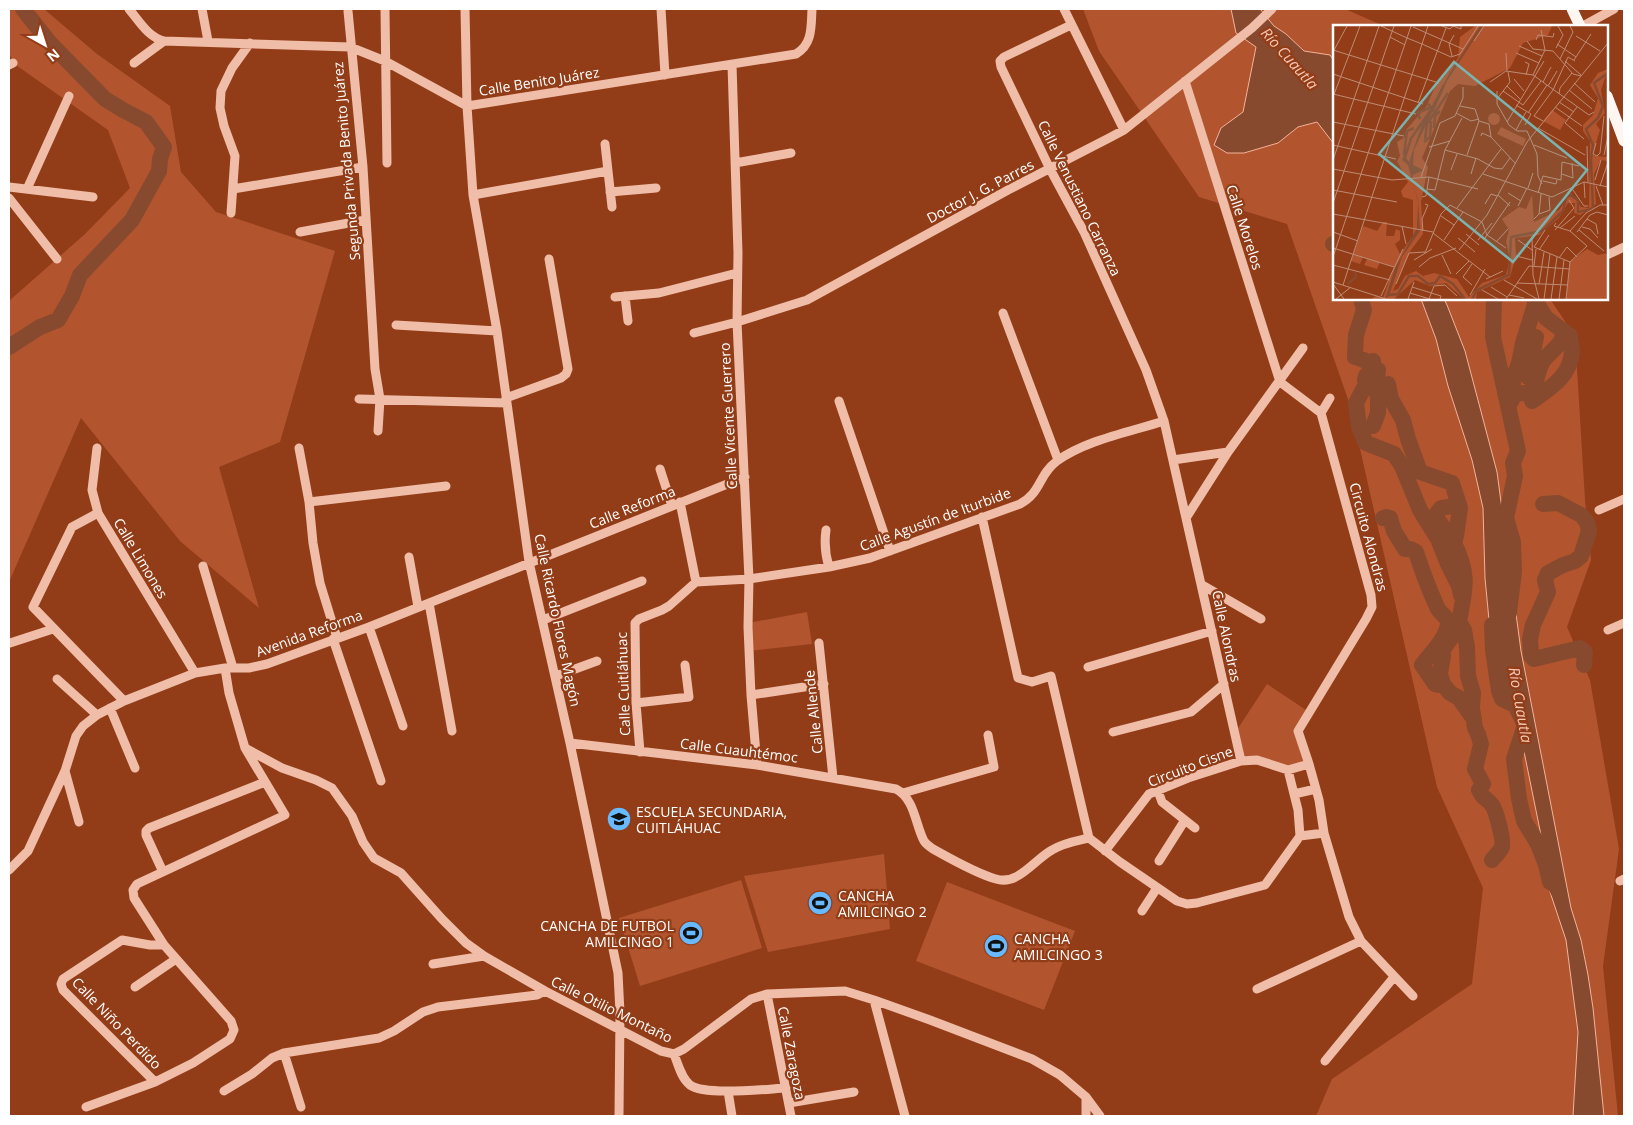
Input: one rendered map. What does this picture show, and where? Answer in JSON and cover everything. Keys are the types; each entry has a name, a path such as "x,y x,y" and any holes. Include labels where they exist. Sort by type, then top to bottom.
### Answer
{"main road":[{"path":"1572,9 1581,25"},
{"path":"1608,99 1624,141"}],"street":[{"path":"130,9 149,34 156,39 164,41"},
{"path":"202,9 208,41"},
{"path":"385,9 387,163"},
{"name":"Calle Ricardo Flores Magón","path":"465,9 467,106 473,195 497,331 529,562 556,676 618,973 620,1013 619,1116"},
{"path":"661,9 665,74"},
{"name":"Calle Benito Juárez","path":"164,41 350,47 385,61 467,106 796,54 803,50 808,42 811,33 812,9"},
{"path":"1064,9 1124,130"},
{"name":"Doctor J. G. Parres","path":"694,332 737,322 807,300 1008,190 1124,130 1252,28 1272,9"},
{"path":"1584,25 1614,9"},
{"name":"Segunda Privada Benito Juárez","path":"348,11 363,167 365,220 380,399 378,431"},
{"name":"Calle Venustiano Carranza","path":"1071,25 1004,57 1000,61 1001,67 1050,169 1084,232 1146,370 1164,421"},
{"path":"134,63 164,41"},
{"path":"232,213 235,156 224,126 220,108 221,91 232,68 250,43"},
{"name":"Calle Vicente Guerrero","path":"732,65 738,273 737,322 749,579 748,627 751,695 757,765"},
{"name":"Calle Morelos","path":"1185,81 1280,382"},
{"path":"27,189 69,96"},
{"path":"606,144 612,207"},
{"path":"735,163 791,153"},
{"path":"233,190 363,167"},
{"path":"473,195 608,171"},
{"path":"9,188 93,197"},
{"path":"610,192 656,188"},
{"path":"9,198 57,259"},
{"path":"300,232 365,220"},
{"path":"1608,255 1624,247"},
{"path":"359,399 506,400 561,378 568,369 549,259"},
{"path":"615,297 659,293 738,273"},
{"path":"625,296 628,321"},
{"path":"1002,313 1058,460"},
{"path":"396,325 497,331"},
{"path":"1186,518 1228,452 1303,348"},
{"path":"1280,382 1321,413 1330,398"},
{"path":"839,401 890,551"},
{"name":"Circuito Alondras","path":"1309,764 1298,731 1372,607 1371,595 1321,413"},
{"name":"Calle Agustín de Iturbide","path":"749,579 829,567 870,558 1020,504 1029,499 1047,469 1058,460 1087,445 1164,421"},
{"name":"Calle Alondras","path":"1164,421 1241,761"},
{"name":"Calle Limones","path":"97,448 92,490 98,513 195,673"},
{"path":"298,448 309,502 313,543 320,583 335,639 381,781"},
{"path":"1172,460 1228,452"},
{"path":"660,469 676,504 696,582 749,579"},
{"name":"Calle Reforma","path":"529,562 745,477"},
{"path":"309,502 446,486"},
{"path":"1599,510 1624,499"},
{"path":"98,513 72,526 33,607 124,701"},
{"path":"982,517 1018,678 1032,682 1051,676 1088,838 1157,888 1177,901 1187,904 1265,885 1300,836 1298,810 1288,770 1309,764 1319,800 1324,833 1349,917 1361,941 1413,996"},
{"path":"826,530 824,551 829,567"},
{"path":"409,557 418,607"},
{"name":"Avenida Reforma","path":"9,870 28,851 65,772 76,736 83,726 97,715 124,701 195,673 229,668 249,668 267,664 369,627 529,562"},
{"name":"Calle Niño Perdido","path":"164,945 150,945 122,940 63,979 60,984 63,990 155,1082 193,1063 223,1044 230,1039 234,1030 231,1021 164,945 134,898 133,890 137,884 285,815 245,748 229,693 229,668 203,566"},
{"path":"543,620 642,581"},
{"name":"Calle Cuitláhuac","path":"640,752 636,702 635,623 639,619 669,606 696,582"},
{"path":"1202,585 1261,619"},
{"path":"429,603 452,732"},
{"path":"1608,630 1624,624"},
{"path":"369,627 403,726"},
{"path":"10,642 53,629"},
{"path":"1088,667 1212,631"},
{"name":"Calle Allende","path":"819,643 833,778"},
{"path":"556,676 597,661"},
{"path":"636,702 689,697 685,665"},
{"path":"58,679 97,715"},
{"path":"751,695 824,684"},
{"path":"1113,732 1191,712 1224,684"},
{"path":"110,708 135,768"},
{"path":"988,735 994,767 904,793 925,842 933,850 997,880 1010,879 1023,873 1052,849 1088,838"},
{"name":"Calle Cuauhtémoc","path":"570,743 757,765 896,789 904,793"},
{"name":"Calle Otilio Montaño","path":"245,748 282,768 332,788 352,816 363,842 374,858 401,873 466,943 484,956 546,991 661,1051 674,1054 684,1049 751,999 767,994 845,991 1032,1059 1060,1075 1086,1097 1100,1116"},
{"name":"Circuito Cisne","path":"1105,851 1149,794 1158,790 1241,761 1257,760 1288,770"},
{"path":"65,772 80,822"},
{"path":"163,872 146,835 146,831 149,828 265,782"},
{"path":"1294,794 1316,789"},
{"path":"1158,790 1162,802 1194,828"},
{"path":"1159,861 1185,820"},
{"path":"1300,836 1324,833"},
{"path":"1142,910 1157,888"},
{"path":"1257,988 1361,941"},
{"path":"434,964 484,956"},
{"path":"135,987 176,959"},
{"path":"1324,1061 1394,977"},
{"path":"224,1091 252,1074 272,1058 284,1053 379,1038 394,1031 422,1012 438,1007 537,995 546,991"},
{"name":"Calle Zaragoza","path":"767,994 791,1116"},
{"path":"874,1000 905,1116"},
{"path":"284,1053 301,1107"},
{"path":"674,1054 684,1078 690,1085 699,1088 728,1091 786,1088"},
{"path":"86,1107 155,1082"},
{"path":"728,1091 732,1116"},
{"path":"788,1103 854,1092"},
{"path":"1086,1097 1086,1116"}],"shaded area":[{"path":"9,9 44,9 97,54 170,106 181,172 216,212 335,251 280,442 219,467 259,608 180,541 81,418 9,582 9,301 85,234 130,188 108,130 13,63 9,52"},
{"path":"1083,9 1345,9 1382,25 1333,25 1333,300 1551,300 1575,336 1585,500 1591,560 1567,627 1590,680 1619,849 1603,966 1618,1116 1316,1116 1332,1079 1472,984 1483,888 1437,787 1350,405 1287,224 1199,197 1099,51"},
{"path":"807,612 812,644 749,651 748,623"},
{"path":"1267,684 1309,712 1298,731 1309,764 1288,770 1241,761 1235,733"},
{"name":"CANCHA AMILCINGO 2","path":"884,854 890,929 768,952 744,876"},
{"name":"CANCHA DE FUTBOL AMILCINGO 1","path":"741,880 762,948 640,986 619,918"},
{"name":"CANCHA AMILCINGO 3","path":"947,882 1075,931 1044,1010 916,961"}],"water":[{"name":"Río Cuautla","path":"1231,9 1260,9 1274,26 1286,34 1304,51 1330,55 1333,60 1333,143 1317,122 1298,127 1278,143 1244,153 1227,153 1214,145 1221,128 1243,112 1256,47 1236,33"},
{"name":"Río Cuautla","path":"1421,300 1444,300 1447,305 1465,351 1497,472 1521,651 1571,908 1581,940 1588,975 1604,1116 1573,1116 1578,1032 1566,940 1550,892 1543,845 1518,722 1508,699 1491,641 1485,578 1483,508 1472,460 1448,386 1436,339"}],"waterway":[{"path":"9,347 40,327 58,320 72,296 80,275 132,220 159,171 164,147 146,122 105,99 49,42 23,9"},
{"path":"1361,300 1364,310 1356,335 1355,357 1364,360 1378,370 1376,384 1378,413 1373,426"},
{"path":"1494,300 1493,337 1518,451 1513,463 1515,476 1506,518 1513,542 1514,571 1509,613"},
{"path":"1532,401 1563,375 1572,352 1570,336 1546,318 1535,300"},
{"path":"1515,394 1512,390 1514,376 1536,301"},
{"path":"1509,405 1515,394 1533,392 1541,364 1562,340 1564,331"},
{"path":"1528,377 1536,337"},
{"path":"1373,361 1373,367 1366,376 1366,384 1356,403 1359,427 1366,443 1394,454 1402,466 1420,510 1438,539 1459,586 1461,595"},
{"path":"1388,384 1391,399 1403,420 1420,472 1452,483 1460,508 1454,543 1464,573 1465,582 1459,622 1464,630 1467,647 1468,676 1473,693 1472,708 1475,728 1481,744 1475,769 1483,784 1479,790 1482,796 1492,805 1501,832 1502,847 1492,860"},
{"path":"1447,532 1435,516 1441,508 1452,506 1458,501"},
{"path":"1543,504 1558,503 1581,515 1587,522 1589,531 1581,556 1575,561 1548,573 1545,580 1548,592 1533,625 1530,639 1531,656 1534,659 1580,648 1585,652 1584,665"},
{"path":"1383,518 1390,518 1394,531 1405,549 1416,552 1437,607 1448,622 1442,639 1422,665 1435,684 1443,684"},
{"name":"Río Cuautla","path":"1492,625 1493,650 1499,691 1502,699 1515,705 1525,725 1514,759 1524,821 1538,844 1550,882 1555,885 1559,892"},
{"path":"1451,638 1442,651 1440,674 1443,684 1450,693 1459,698 1474,719"}],"place":[{"name":"ESCUELA SECUNDARIA, CUITLÁHUAC","path":"619,819"},
{"name":"CANCHA AMILCINGO 2","path":"820,903"},
{"name":"CANCHA DE FUTBOL AMILCINGO 1","path":"691,933"},
{"name":"CANCHA AMILCINGO 3","path":"996,946"}]}
